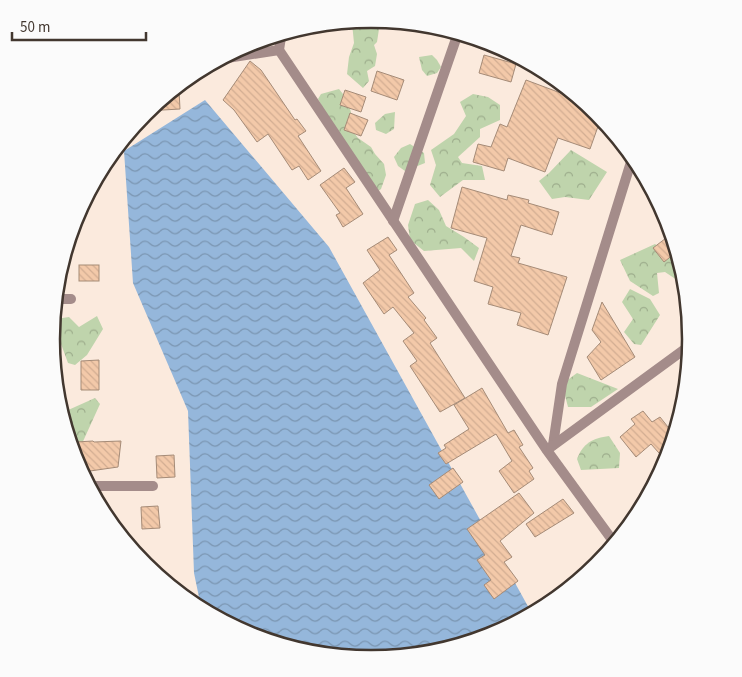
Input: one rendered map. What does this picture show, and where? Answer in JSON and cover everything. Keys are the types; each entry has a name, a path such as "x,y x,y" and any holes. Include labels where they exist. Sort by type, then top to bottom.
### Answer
{"street":[{"path":"394,221 456,39"},
{"path":"280,41 279,50 610,537"},
{"path":"242,56 279,50"},
{"path":"550,447 562,384 629,165"},
{"path":"63,299 70,299"},
{"path":"550,447 681,352"},
{"path":"98,486 153,486"}],"green space":[{"path":"352,28 378,28 377,42 374,45 377,54 375,66 367,71 369,81 363,88 347,74 349,57 354,43"},
{"path":"432,55 441,67 437,73 427,76 422,70 419,57"},
{"path":"339,89 346,98 350,108 352,117 351,129 358,138 371,147 384,164 386,175 381,189 372,196 318,99 321,94"},
{"path":"473,94 488,97 500,105 500,120 480,129 480,137 458,157 462,163 482,166 485,180 463,180 440,197 430,185 436,165 431,150 454,134 466,116 460,102"},
{"path":"395,112 394,129 386,134 376,130 375,123 385,114"},
{"path":"410,144 424,153 425,163 405,171 398,166 394,157 401,148"},
{"path":"571,150 607,172 589,200 565,197 552,199 539,181"},
{"path":"428,200 439,210 446,226 479,248 474,261 461,248 424,251 410,240 408,225 415,204"},
{"path":"655,244 670,256 676,279 665,272 657,273 659,293 653,296 630,281 620,260"},
{"path":"630,289 650,299 660,315 641,345 634,344 624,332 633,319 622,302"},
{"path":"97,316 103,329 87,355 75,365 68,363 60,342 61,318 69,317 79,327"},
{"path":"577,373 618,389 591,407 568,407 562,384"},
{"path":"95,398 100,404 80,447 71,419 69,410"},
{"path":"609,436 620,453 619,468 581,470 577,459 582,449 593,440"}],"water":[{"path":"205,100 329,247 528,607 490,626 451,639 412,647 371,650 310,644 271,633 233,617 199,598 194,573 188,411 133,283 124,151"}],"building":[{"path":"484,55 516,64 511,82 479,73"},
{"path":"250,61 261,70 295,120 297,119 306,131 298,136 321,171 308,180 299,166 292,170 268,134 257,142 234,110 223,100"},
{"path":"377,71 404,80 397,100 371,91"},
{"path":"526,80 562,93 598,126 590,149 558,138 545,172 508,158 504,171 473,162 478,144 491,147 500,124 507,127"},
{"path":"345,90 366,97 361,112 340,105"},
{"path":"179,94 180,109 160,110"},
{"path":"350,113 368,120 361,136 344,130"},
{"path":"344,168 355,182 346,188 363,214 343,227 336,215 340,213 320,185"},
{"path":"462,187 507,200 508,195 529,200 528,203 559,212 552,235 521,225 511,256 520,258 518,263 567,277 548,335 517,325 521,313 488,304 493,287 474,281 487,238 451,228"},
{"path":"388,237 397,250 389,255 414,293 408,297 426,318 424,320 437,338 430,343 465,398 440,412 410,366 417,361 403,341 414,333 393,307 384,314 363,283 380,270 367,250"},
{"path":"665,239 671,257 664,262 653,248"},
{"path":"79,265 99,265 99,281 79,281"},
{"path":"602,302 635,357 601,380 587,357 601,342 592,330"},
{"path":"99,360 99,390 81,390 81,361"},
{"path":"482,388 508,433 514,430 523,445 519,447 533,468 529,471 534,479 514,493 499,471 512,461 496,434 446,464 438,453 446,448 444,445 469,429 454,405"},
{"path":"643,411 652,422 660,417 668,427 660,454 651,444 636,457 620,437 635,424 631,419"},
{"path":"121,441 118,467 90,471 78,442"},
{"path":"174,455 175,477 157,478 156,456"},
{"path":"453,468 463,482 439,499 429,485"},
{"path":"519,493 534,513 500,541 512,557 504,562 518,581 494,599 484,585 491,580 477,560 485,555 467,529"},
{"path":"563,499 574,513 535,537 526,524"},
{"path":"158,506 160,528 142,529 141,507"}]}
